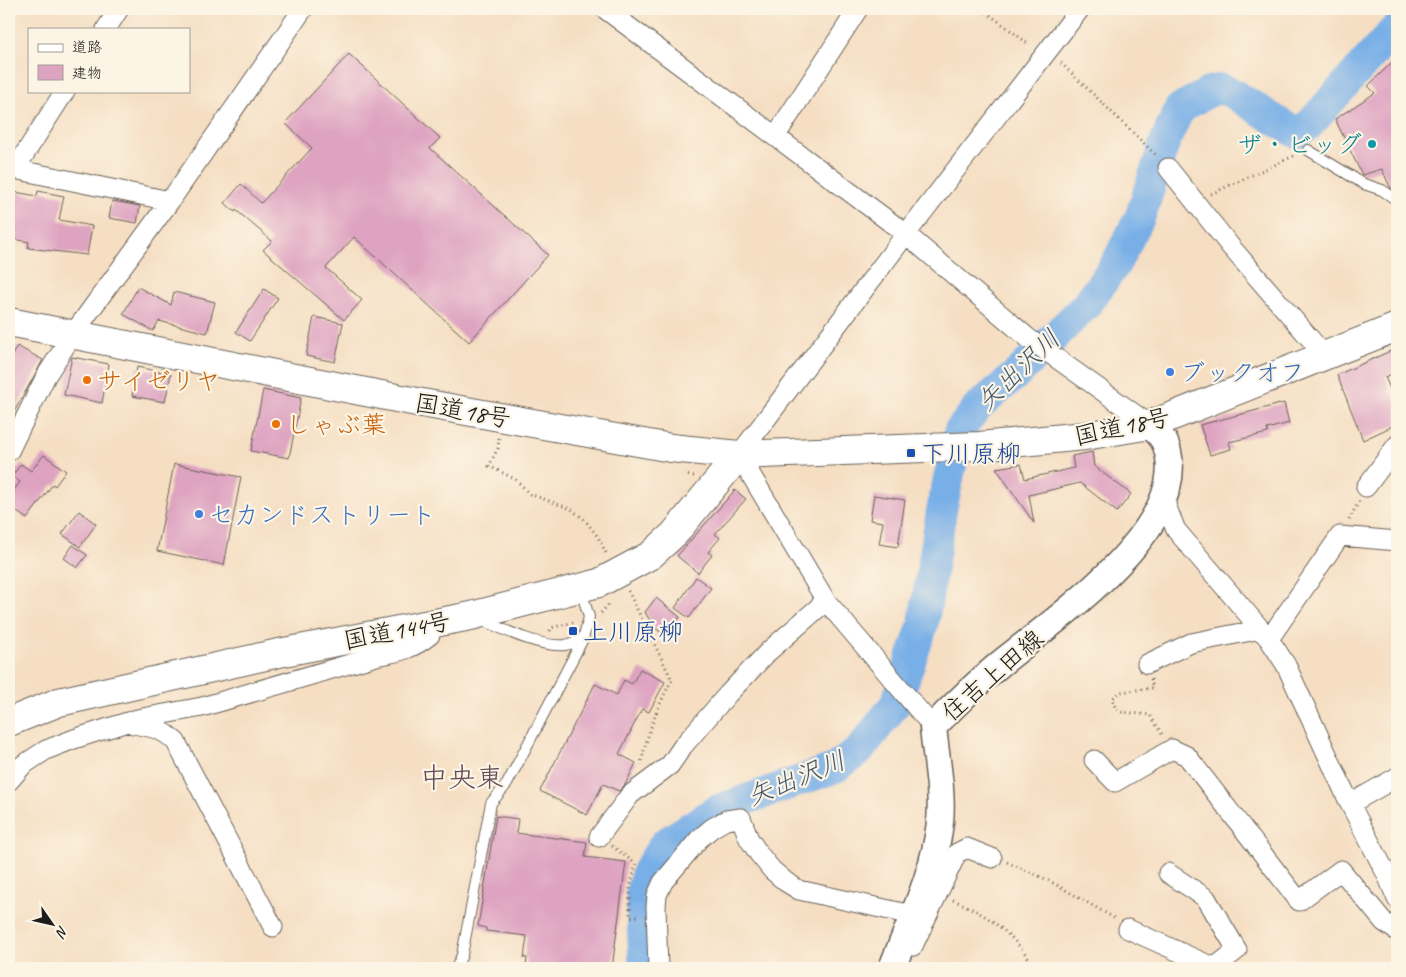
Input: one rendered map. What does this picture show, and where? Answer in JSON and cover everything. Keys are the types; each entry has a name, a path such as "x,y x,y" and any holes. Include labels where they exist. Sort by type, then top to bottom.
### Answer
{"highway":[{"name":"国道18号","path":"9,322 671,448 739,455 980,446 1085,436 1150,425 1326,357 1397,327"},
{"name":"国道144号","path":"9,722 59,702 279,653 471,616 580,589 621,582 674,534 739,455"}],"main road":[{"name":"住吉上田線","path":"893,965 923,903 940,823 941,801 933,727 965,694 1052,625 1112,572 1144,533 1169,484 1170,467 1165,443 1150,425"}],"street":[{"path":"107,28 119,9"},
{"path":"9,451 46,376 73,334 170,201 303,9"},
{"path":"774,137 858,9"},
{"path":"933,727 888,671 826,601 739,455 906,234 1080,9"},
{"path":"616,12 774,137 906,234 1028,338 1150,425"},
{"path":"64,92 12,168 170,201"},
{"path":"1168,168 1231,248 1326,357"},
{"path":"1366,488 1397,445"},
{"path":"1163,498 1176,530 1265,634 1286,665 1350,804 1387,875 1397,899"},
{"path":"1147,664 1191,642 1265,634 1340,536 1397,541"},
{"path":"599,837 624,801 637,788 670,766 684,746 728,694 769,651 826,601"},
{"path":"9,781 23,765 46,750 124,723 202,707 380,656 402,652 418,645 430,635 430,624"},
{"path":"124,723 166,731 176,742 273,928"},
{"path":"1094,760 1114,782 1172,749 1187,756 1299,900 1342,870 1384,922 1397,931"},
{"path":"1350,804 1397,777"},
{"path":"658,968 657,895 663,882 699,839 726,820 741,818 749,839 772,870 799,890 923,903 948,871 952,860 962,849 967,848 992,858"},
{"path":"1128,929 1214,968 1237,950 1206,898 1168,873"}],"lane":[{"path":"1308,150 1397,200"},
{"path":"456,968 462,955 491,803 507,784 583,639 589,617 580,589"},
{"path":"471,616 502,629 554,645 566,645 583,639"}],"path":[{"path":"982,9 1031,45 1047,51 1146,144"},
{"path":"1194,201 1308,150"},
{"path":"501,417 498,448 489,466 514,479 530,494 571,509 585,520 598,537 672,680 661,698 657,715 644,747 637,788"},
{"path":"1340,536 1366,488"},
{"path":"1147,664 1153,688 1120,692 1112,699 1116,709 1122,712 1150,715 1172,749"},
{"path":"599,837 636,864 630,888 630,917 634,916"},
{"path":"992,858 1020,867 1048,880 1108,912 1128,929"},
{"path":"923,903 964,905 993,920 1008,933 1035,968"}],"building":[{"path":"349,54 440,138 430,148 548,255 469,342 354,237 326,268 362,300 344,320 263,250 272,241 225,203 241,184 261,203 312,148 285,123"},
{"name":"ザ・ビッグ","path":"1397,57 1397,192 1390,187 1382,169 1362,175 1335,119 1375,93 1368,86"},
{"path":"9,191 37,196 38,191 64,196 59,220 92,226 87,255 28,248 29,242 9,238"},
{"path":"112,201 140,206 137,223 109,218"},
{"path":"138,287 171,305 174,292 215,302 207,333 159,321 153,331 123,314"},
{"path":"264,289 278,298 250,341 236,332"},
{"path":"314,317 343,323 335,362 306,356"},
{"path":"17,346 43,360 9,421 9,361"},
{"path":"1397,348 1397,372 1385,377 1397,405 1397,424 1363,440 1337,375"},
{"name":"サイゼリヤ","path":"72,357 109,364 102,403 64,395"},
{"path":"137,367 171,374 165,402 132,396"},
{"name":"しゃぶ葉","path":"263,390 301,398 289,458 251,451"},
{"path":"1284,403 1289,423 1267,429 1268,433 1229,442 1231,449 1210,455 1200,425"},
{"path":"1092,452 1094,466 1131,494 1117,512 1080,483 1029,495 1034,523 996,468 1021,464 1025,479 1074,468 1072,456"},
{"path":"44,455 66,471 55,486 53,484 27,519 9,506 9,497 20,482 12,476 21,464 31,471"},
{"name":"セカンドストリート","path":"174,464 241,477 224,565 157,551"},
{"path":"735,490 746,499 715,534 720,538 708,552 712,555 698,573 677,556"},
{"path":"874,495 905,500 898,547 879,544 883,522 870,520"},
{"path":"79,511 96,524 80,547 62,534"},
{"path":"73,545 87,555 77,568 64,558"},
{"path":"696,577 711,588 689,618 675,608"},
{"path":"656,598 680,617 665,636 653,626 645,612"},
{"path":"640,669 665,682 649,712 642,709 619,754 636,763 625,785 619,791 603,784 587,815 540,791 595,684 617,695 624,680 632,684"},
{"path":"496,816 518,819 516,833 587,842 585,857 626,862 612,968 526,968 527,958 524,958 527,936 486,931 486,928 478,926"}],"waterway":[{"name":"矢出沢川","path":"644,968 641,892 647,871 665,843 717,810 835,768 859,751 896,703 923,625 942,508 959,431 978,407 1019,372 1086,305 1115,265 1140,217 1166,139 1180,108 1211,91 1221,89 1232,93 1296,133 1309,125 1397,27"}],"place":[{"name":"ザ・ビッグ","path":"1372,144"},
{"name":"ブックオフ","path":"1170,372"},
{"name":"サイゼリヤ","path":"87,380"},
{"name":"しゃぶ葉","path":"276,424"},
{"name":"下川原柳","path":"911,453"},
{"name":"セカンドストリート","path":"199,514"},
{"name":"上川原柳","path":"573,631"}],"district":[{"name":"中央東","path":"462,777"}]}
